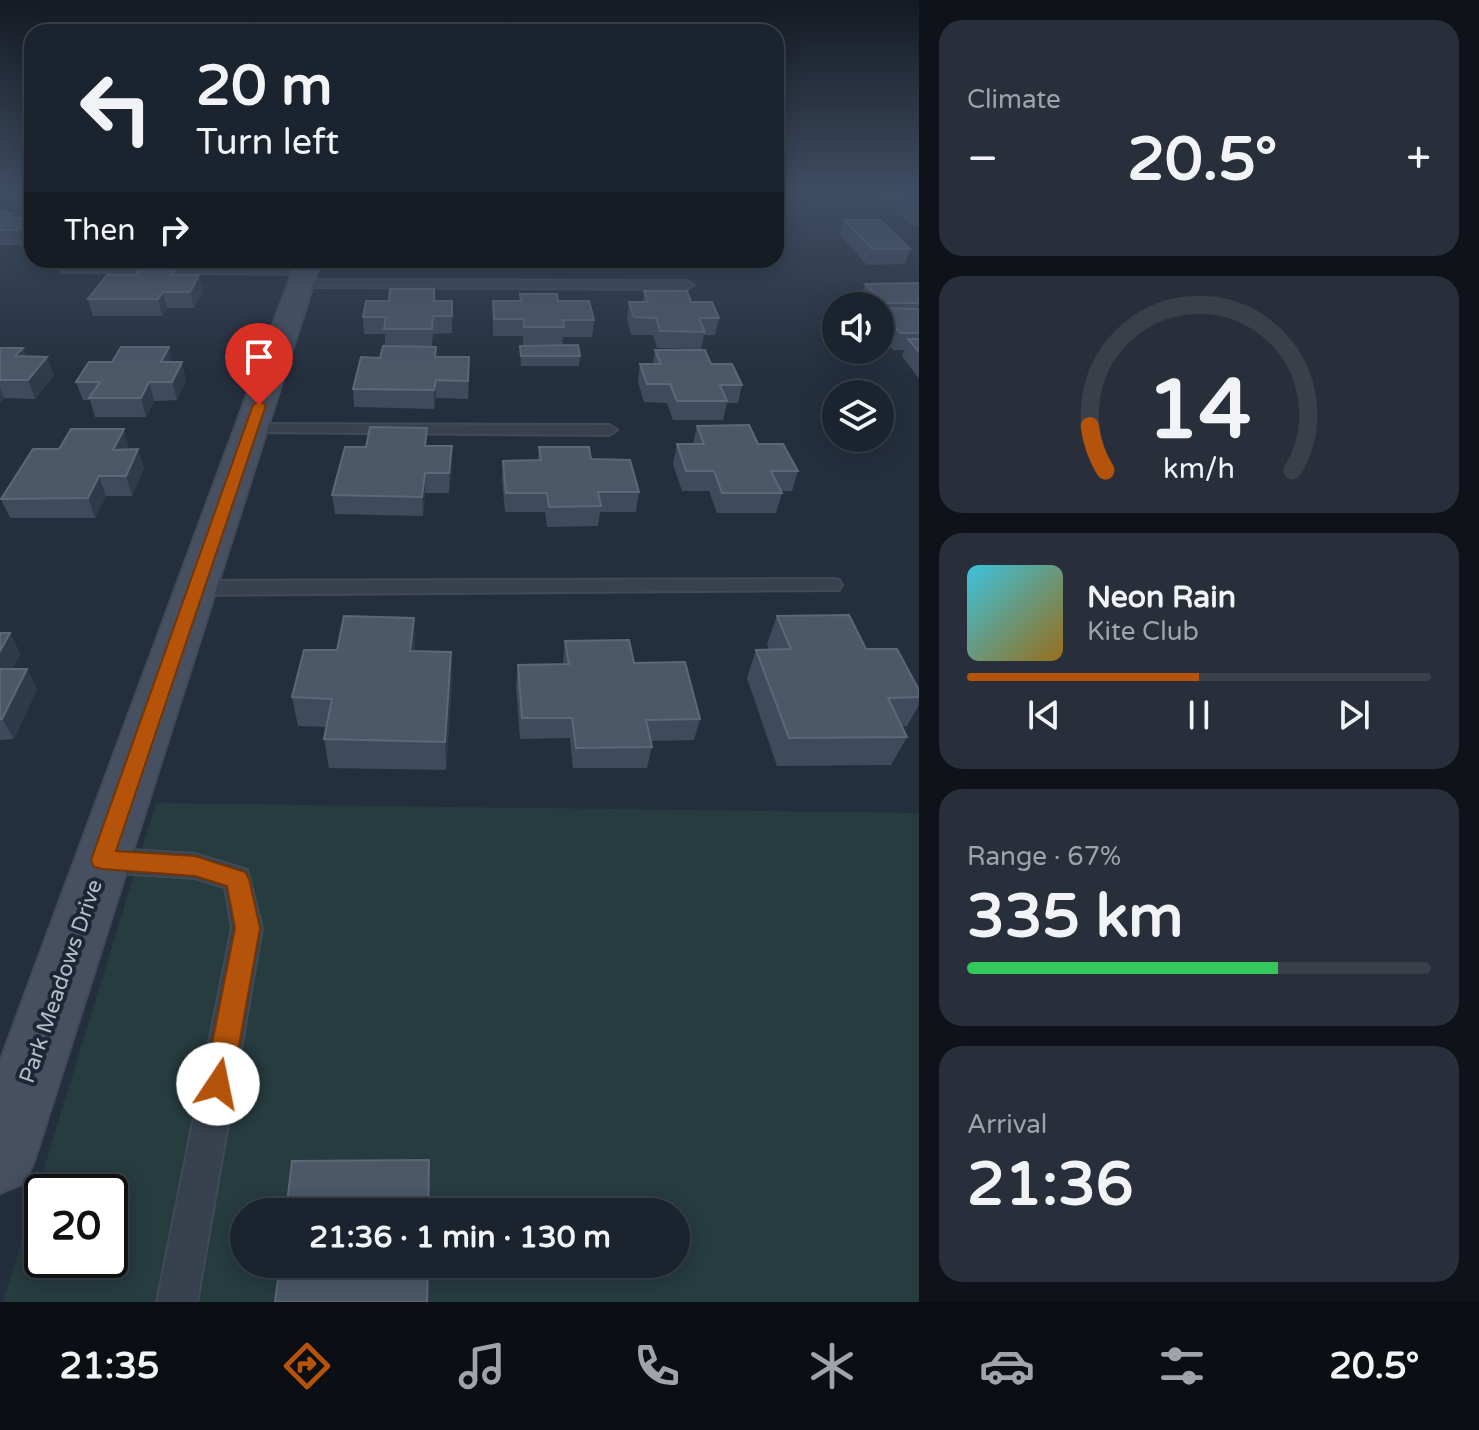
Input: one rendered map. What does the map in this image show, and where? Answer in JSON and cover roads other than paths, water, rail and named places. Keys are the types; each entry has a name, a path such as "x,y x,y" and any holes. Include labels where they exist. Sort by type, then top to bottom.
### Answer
{"street":[{"name":"Park Meadows Drive","path":"0,1158 305,271"}],"lane":[{"path":"66,269 305,271 687,285"},
{"path":"251,429 609,430"},
{"path":"196,588 832,585"},
{"path":"102,860 195,866 237,879 247,928 177,1302"}]}
